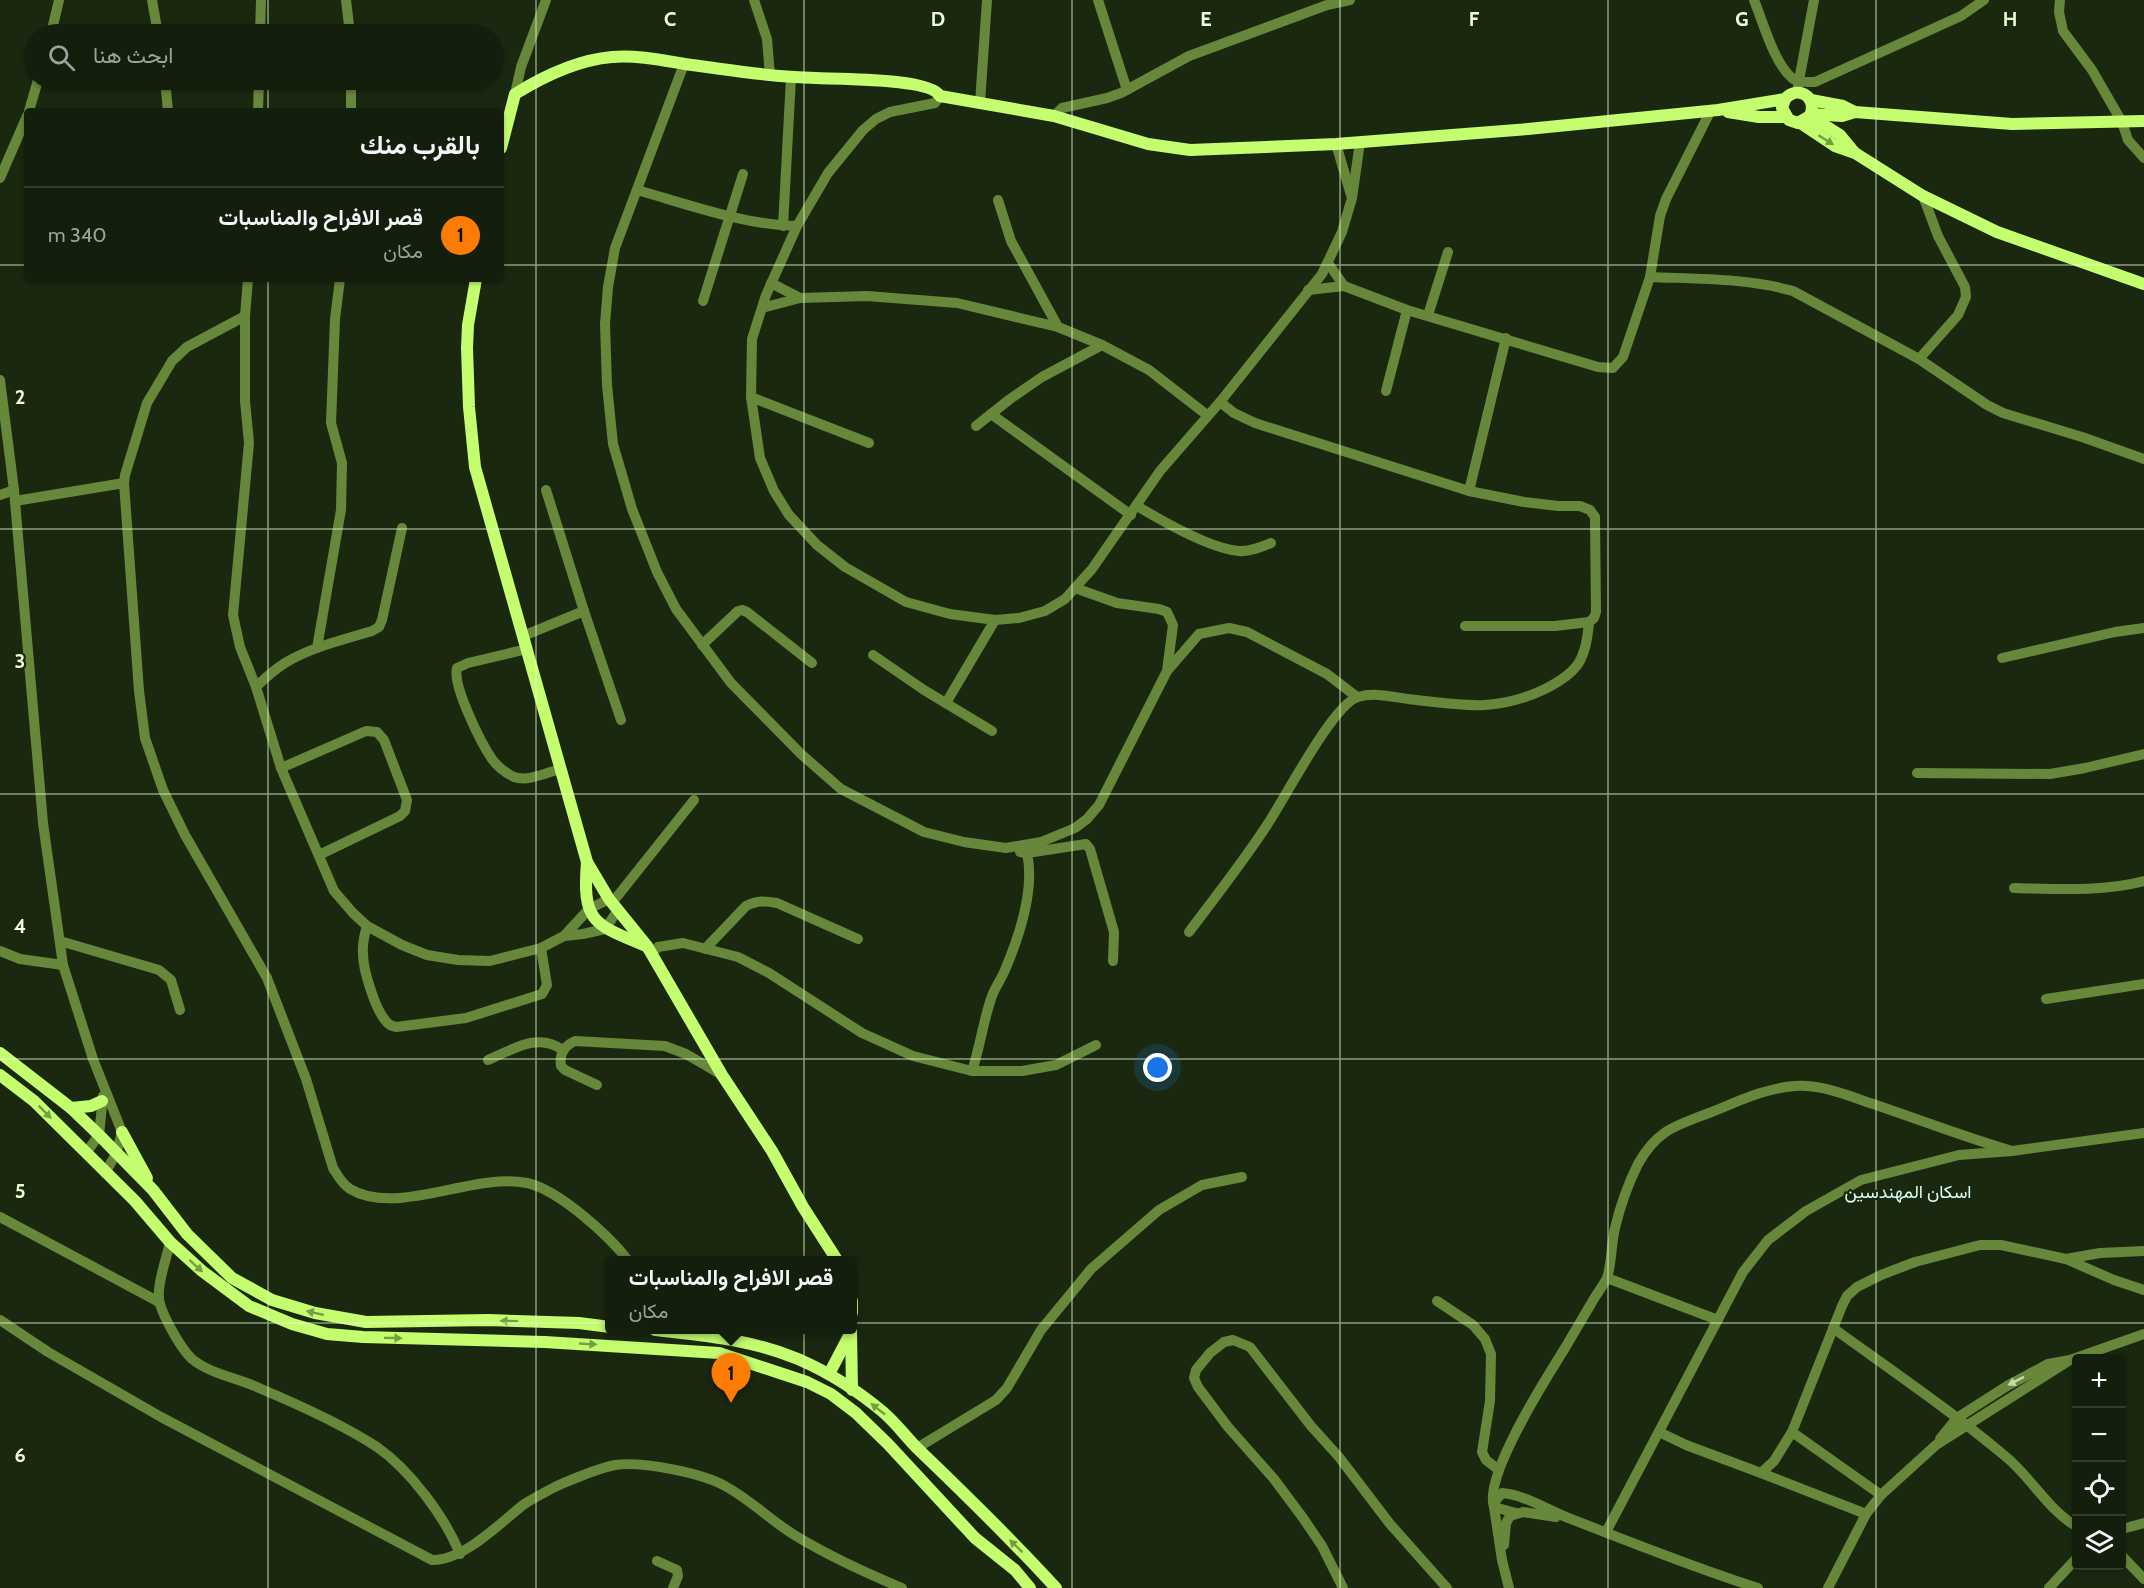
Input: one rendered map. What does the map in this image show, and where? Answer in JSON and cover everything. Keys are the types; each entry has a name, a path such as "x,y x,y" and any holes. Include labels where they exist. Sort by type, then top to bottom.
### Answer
{"street":[{"path":"53,24 59,0"},
{"path":"152,0 156,24"},
{"path":"260,24 261,0"},
{"path":"346,0 349,24"},
{"path":"504,136 521,67 544,0"},
{"path":"754,0 767,39 770,76"},
{"path":"980,103 987,0"},
{"path":"1098,0 1127,90"},
{"path":"1054,116 1062,108 1107,98 1127,90 1189,56 1327,5 1350,0"},
{"path":"1754,0 1773,49 1785,70 1811,100 1813,107 1807,118"},
{"path":"1798,87 1814,0"},
{"path":"1785,117 1782,108 1785,99 1798,87 1815,82 1961,16 1984,0"},
{"path":"2060,0 2059,12 2063,32 2092,70 2122,122 2128,141 2144,158"},
{"path":"515,94 537,81 570,67 598,59 628,56 770,76 880,80 935,90 940,96 1054,116 1148,144 1190,150 1336,144 1528,129 1714,110 1785,99"},
{"path":"684,64 615,248 608,287 605,334 613,444 633,509 657,572 676,609 730,683 769,724 841,789 924,832 964,842 1028,853 1086,844 1114,932 1113,961"},
{"path":"783,226 791,78"},
{"path":"30,108 35,90"},
{"path":"166,90 168,108"},
{"path":"258,108 259,90"},
{"path":"351,90 351,108"},
{"path":"940,96 935,103 890,112 876,119 863,130 828,173 796,226 762,308 752,339 752,398 760,458 774,491 789,515 817,544 845,567 906,602 950,614 995,620 1019,618 1045,611 1065,599 1092,569 1160,471 1220,402 1322,274 1342,232 1352,198 1360,142"},
{"path":"1811,100 1843,106 1855,112"},
{"path":"1714,110 1759,117 1785,117 1793,122 1807,118 1842,116 1855,112 2012,124 2144,121"},
{"path":"1308,290 1344,286 1407,310 1598,367 1613,368 1623,357 1650,277 1660,216 1670,191 1714,110"},
{"path":"1807,118 1840,135 1855,153 1923,196 1997,232 2144,284"},
{"path":"0,178 24,126"},
{"path":"1336,144 1352,198"},
{"path":"703,301 742,174"},
{"path":"637,190 728,215 783,226 796,226"},
{"path":"1919,359 1958,315 1966,297 1965,287 1938,236 1923,196"},
{"path":"998,200 1011,242 1058,327"},
{"path":"1428,315 1448,252"},
{"path":"1328,262 1344,286"},
{"path":"1650,277 1718,279 1777,286 1793,291 1919,359 1987,405 2003,413 2144,459"},
{"path":"248,282 245,316 245,401 249,443 233,615 240,647 256,687 281,768 334,891 367,926 402,945 427,955 458,960 490,961 541,948 564,936 588,909 613,904"},
{"path":"317,648 342,510 342,463 331,423 335,319 340,282"},
{"path":"475,282 467,342 469,407 475,467 587,862 613,904 649,950 722,1075 772,1151 803,1207 834,1256"},
{"path":"771,283 800,298"},
{"path":"762,308 800,298 867,296 957,303 1058,327 1102,345 1149,370 1207,415"},
{"path":"1386,391 1407,310"},
{"path":"245,316 188,346 172,361 147,403 124,483 145,738 163,790 185,835 267,978 298,1059 333,1168 340,1180 359,1194 396,1197 422,1195 497,1181 528,1183 549,1191 567,1203 616,1245 625,1256"},
{"path":"1469,491 1506,338"},
{"path":"976,426 1042,377 1102,345"},
{"path":"0,380 15,496 43,823 63,965 91,1053 122,1132 153,1190"},
{"path":"752,398 869,443"},
{"path":"1220,402 1234,413 1255,423 1469,491 1524,502 1580,506 1590,510 1596,517 1596,612 1594,618 1589,622 1555,626 1465,626"},
{"path":"991,414 1134,510 1226,549 1241,551 1270,543"},
{"path":"0,495 15,496 124,483"},
{"path":"546,490 621,720"},
{"path":"256,687 284,663 317,648 379,627 402,528"},
{"path":"1075,588 1117,603 1167,612 1173,625 1167,671"},
{"path":"702,645 738,611 742,610 812,663"},
{"path":"523,636 584,611"},
{"path":"946,703 995,620"},
{"path":"1189,932 1268,824 1319,739 1346,706 1357,697 1379,695 1456,706 1494,706 1526,698 1573,672 1582,661 1586,650 1589,622"},
{"path":"1006,848 1041,842 1075,828 1087,819 1099,805 1167,671 1199,634 1229,628 1247,632 1327,674 1357,697"},
{"path":"2002,658 2115,632 2144,628"},
{"path":"527,649 468,663 457,668 455,675 466,708 492,760 502,770 515,778 526,778 560,769"},
{"path":"873,655 992,731"},
{"path":"281,768 366,731 377,732 384,740 406,800 405,811 400,816 319,855"},
{"path":"1917,772 2050,774 2144,754"},
{"path":"605,928 613,904 694,800"},
{"path":"972,1071 991,998 1012,953 1022,916 1030,884 1031,868 1028,853"},
{"path":"587,862 585,888 588,909 596,921 605,928 649,950 683,943 738,957 769,973 862,1033 913,1056 972,1071 1022,1071 1056,1065 1096,1045"},
{"path":"2014,888 2113,887 2144,881"},
{"path":"705,949 746,906 764,901 777,903 858,939"},
{"path":"367,926 363,946 364,968 384,1020 396,1027 466,1018 542,994 547,985 541,948"},
{"path":"564,936 605,928"},
{"path":"60,941 159,970 171,980 180,1010"},
{"path":"0,951 20,959 63,965"},
{"path":"2046,999 2144,984"},
{"path":"597,1085 565,1071 561,1066 561,1055 570,1043 575,1041 665,1046 686,1054 722,1075"},
{"path":"488,1060 532,1042 553,1043 564,1050"},
{"path":"0,1053 71,1108 99,1135 153,1190 187,1234 232,1278 273,1300 336,1318 366,1322 488,1320 579,1323 605,1326"},
{"path":"0,1075 34,1101 151,1217 170,1242 202,1271 249,1306 292,1324 327,1334 545,1342 719,1353 807,1382 831,1394 856,1413 975,1538 1015,1570 1030,1588"},
{"path":"86,1153 99,1135 103,1080"},
{"path":"1508,1586 1492,1498 1499,1470 1525,1415 1607,1278 1615,1228 1626,1191 1651,1143 1662,1133 1679,1123 1760,1093 1797,1085 1830,1090 1943,1127 1972,1140 2012,1151"},
{"path":"71,1108 91,1106 102,1101"},
{"path":"105,1173 116,1154 122,1132"},
{"path":"1606,1532 1743,1272 1768,1240 1816,1205 1861,1180 1959,1155 2012,1151 2144,1132"},
{"path":"917,1448 996,1400 1007,1388 1041,1330 1091,1269 1159,1210 1202,1185 1242,1177"},
{"path":"0,1217 159,1302"},
{"path":"170,1242 160,1283 159,1302 176,1335 192,1358 331,1422 376,1447 393,1460 438,1514 452,1534 460,1554"},
{"path":"1761,1473 1774,1461 1792,1432 1847,1296 1857,1287 1881,1275 1952,1251 1990,1244 2022,1248 2066,1259 2144,1290"},
{"path":"2066,1259 2100,1253 2144,1251"},
{"path":"1607,1278 1718,1320"},
{"path":"1437,1300 1473,1325 1485,1339 1491,1354 1490,1401 1482,1452 1486,1460 1499,1470"},
{"path":"0,1320 48,1352 161,1417 371,1527 426,1559 437,1561 460,1554 526,1503 554,1487 613,1466 639,1466 697,1474 724,1486 798,1537 875,1577 902,1588"},
{"path":"363,1337 366,1322"},
{"path":"1833,1328 1957,1418 2013,1462 2061,1515 2072,1523"},
{"path":"699,1334 726,1337 799,1360 829,1374 852,1390 884,1413 1056,1588"},
{"path":"829,1374 849,1334"},
{"path":"851,1334 852,1390"},
{"path":"1828,1588 1866,1514 1881,1495 1936,1445 1957,1418 2007,1386 2048,1364 2070,1360 2144,1334"},
{"path":"1343,1588 1322,1546 1303,1518 1274,1479 1228,1427 1198,1388 1194,1378 1196,1370 1210,1353 1224,1342 1233,1340 1250,1347 1390,1524 1448,1588"},
{"path":"1936,1445 2070,1360"},
{"path":"1659,1432 1686,1445 1866,1514"},
{"path":"1792,1432 1881,1495"},
{"path":"1499,1470 1499,1484 1509,1494"},
{"path":"1494,1507 1498,1496 1502,1493 1509,1494 1714,1574 1758,1588"},
{"path":"951,1512 968,1496"},
{"path":"1494,1507 1515,1513 1523,1512 1569,1519"},
{"path":"1508,1586 1504,1558 1506,1523 1515,1513"},
{"path":"2126,1528 2144,1523"},
{"path":"657,1561 677,1570 678,1576 673,1588"},
{"path":"2126,1561 2144,1579"},
{"path":"2049,1588 2072,1563"}],"place":[{"name":"قصر الافراح والمناسبات","path":"731,1403"}],"district":[{"name":"اسكان المهندسين","path":"1908,1192"}]}
